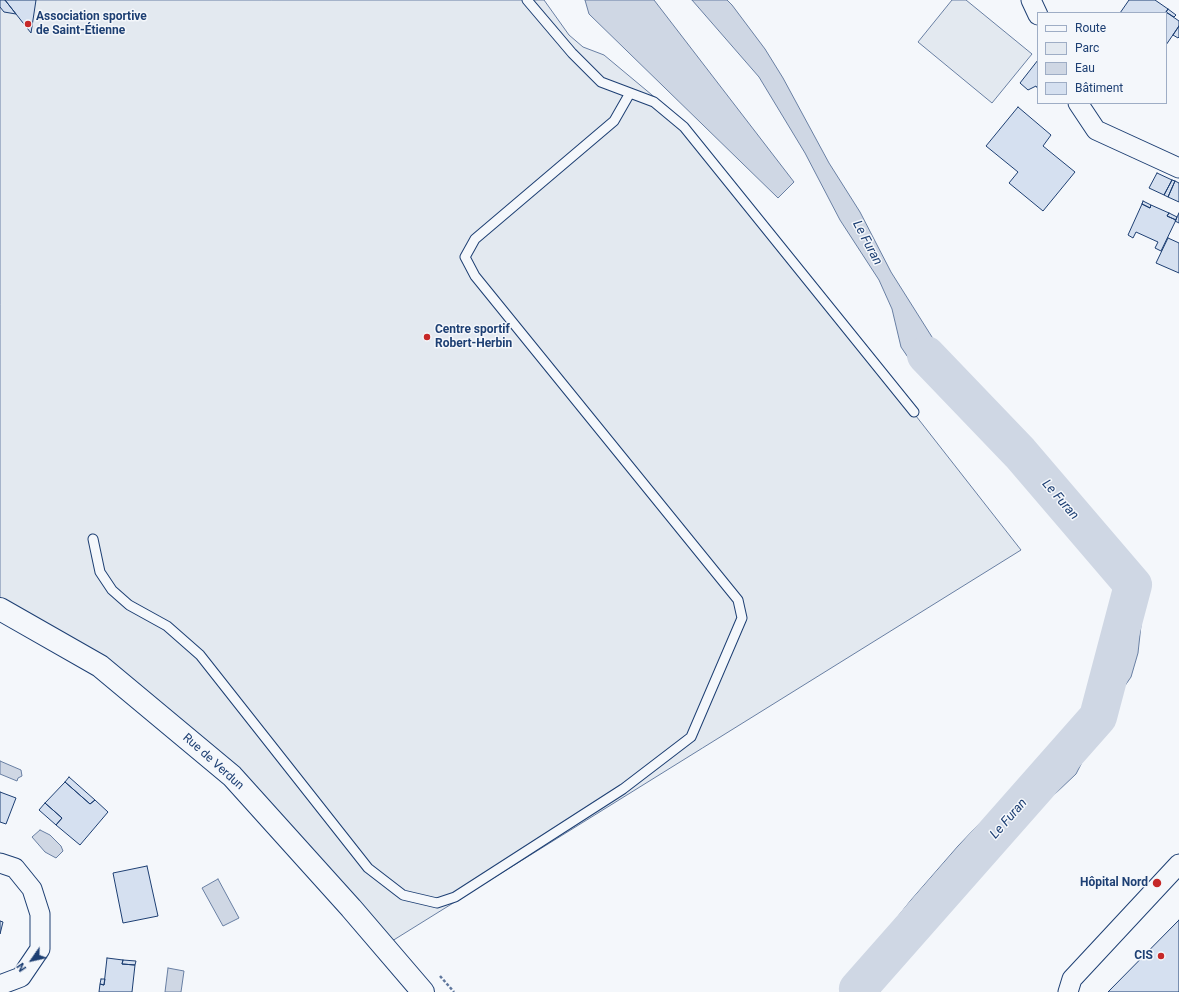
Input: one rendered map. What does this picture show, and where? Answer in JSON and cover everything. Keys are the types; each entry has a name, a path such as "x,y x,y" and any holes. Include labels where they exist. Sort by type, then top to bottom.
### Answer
{"main road":[{"name":"Rue de Verdun","path":"0,609 100,666 232,776 351,908 423,992"}],"street":[{"path":"1031,0 1037,13"},
{"path":"1079,104 1096,130 1179,168"},
{"path":"0,863 15,868 32,889 40,914 40,949 21,977 0,985"},
{"path":"1068,992 1072,979 1179,864"}],"lane":[{"path":"528,0 586,69 601,82 654,102 684,127 914,412"},
{"path":"93,539 100,572 112,590 129,605 167,626 200,655 368,868 403,894 437,903 455,896 623,789 691,737 742,618 738,600 475,276 465,257 475,239 614,121 630,93"}],"green space":[{"name":"Centre sportif Robert-Herbin","path":"0,0 544,0 569,35 583,47 604,55 688,125 1021,550 384,946 232,776 100,666 0,609"},
{"path":"952,0 966,0 1032,54 992,103 918,42"}],"water":[{"path":"585,0 654,0 794,182 778,198 589,14"},
{"path":"692,0 727,0 732,5 765,49 783,78 829,163 860,212 891,272 932,337 965,399 971,405 1017,435 1046,474 1074,504 1103,527 1139,594 1142,616 1138,653 1131,677 1111,706 1076,774 1056,793 1023,811 926,903 897,944 880,978 880,992 847,992 847,990 855,970 911,900 958,846 978,825 1048,780 1083,736 1092,708 1118,677 1123,649 1123,627 1115,591 1105,562 1090,533 1074,512 1044,493 1020,474 991,438 969,421 952,402 920,375 901,347 892,309 879,280 840,220 805,153 759,77"},
{"path":"0,761 21,770 22,776 18,778 17,781 0,774"},
{"path":"40,830 50,835 61,846 63,851 56,858 45,852 32,837"},
{"path":"218,879 239,918 223,926 202,888"},
{"path":"168,968 184,971 181,992 165,992"}],"building":[{"path":"0,0 5,0 16,14 4,12 0,7"},
{"name":"Association sportive de Saint-Étienne","path":"5,0 36,0 31,33 16,14"},
{"path":"1129,0 1155,0 1168,9 1166,12 1121,12"},
{"path":"1168,9 1176,15 1174,17 1166,12"},
{"path":"1167,13 1179,21 1179,26 1167,44"},
{"path":"1179,26 1179,37 1178,38 1173,35"},
{"path":"1037,61 1037,88 1036,86 1028,90 1020,83"},
{"path":"1018,107 1051,135 1043,146 1075,172 1043,211 1009,183 1018,172 986,146"},
{"path":"1157,173 1172,180 1164,195 1149,188"},
{"path":"1172,180 1175,181 1168,197 1164,195"},
{"path":"1175,181 1179,183 1179,202 1168,197"},
{"path":"1143,201 1151,205 1150,208 1142,204"},
{"path":"1142,204 1150,208 1151,205 1169,213 1167,216 1176,220 1161,251 1155,248 1158,242 1136,232 1133,238 1128,235"},
{"path":"1169,213 1177,217 1176,220 1167,216"},
{"path":"1179,213 1179,223 1175,221"},
{"path":"1168,238 1179,243 1179,273 1156,263"},
{"path":"69,777 95,800 90,804 65,782"},
{"path":"65,782 90,804 95,800 108,812 80,845 56,825 62,818 45,803"},
{"path":"0,792 16,798 6,824 0,822"},
{"path":"45,803 62,818 56,825 39,810"},
{"path":"147,866 158,916 123,923 113,873"},
{"name":"CIS","path":"1179,920 1179,992 1108,992"},
{"path":"0,921 3,922 0,934"},
{"path":"107,958 123,960 122,964 135,965 132,992 99,992 100,984 104,985"},
{"path":"123,960 136,961 135,965 122,964"},
{"path":"101,979 105,979 104,985 100,984"}],"waterway":[{"name":"Le Furan","path":"859,992 858,989 1098,717 1133,585 1020,453 926,355"}],"place":[{"name":"Association sportive de Saint-Étienne","path":"28,24"},
{"name":"Centre sportif Robert-Herbin","path":"427,337"},
{"name":"Hôpital Nord","path":"1157,883"},
{"name":"CIS","path":"1161,956"}]}
